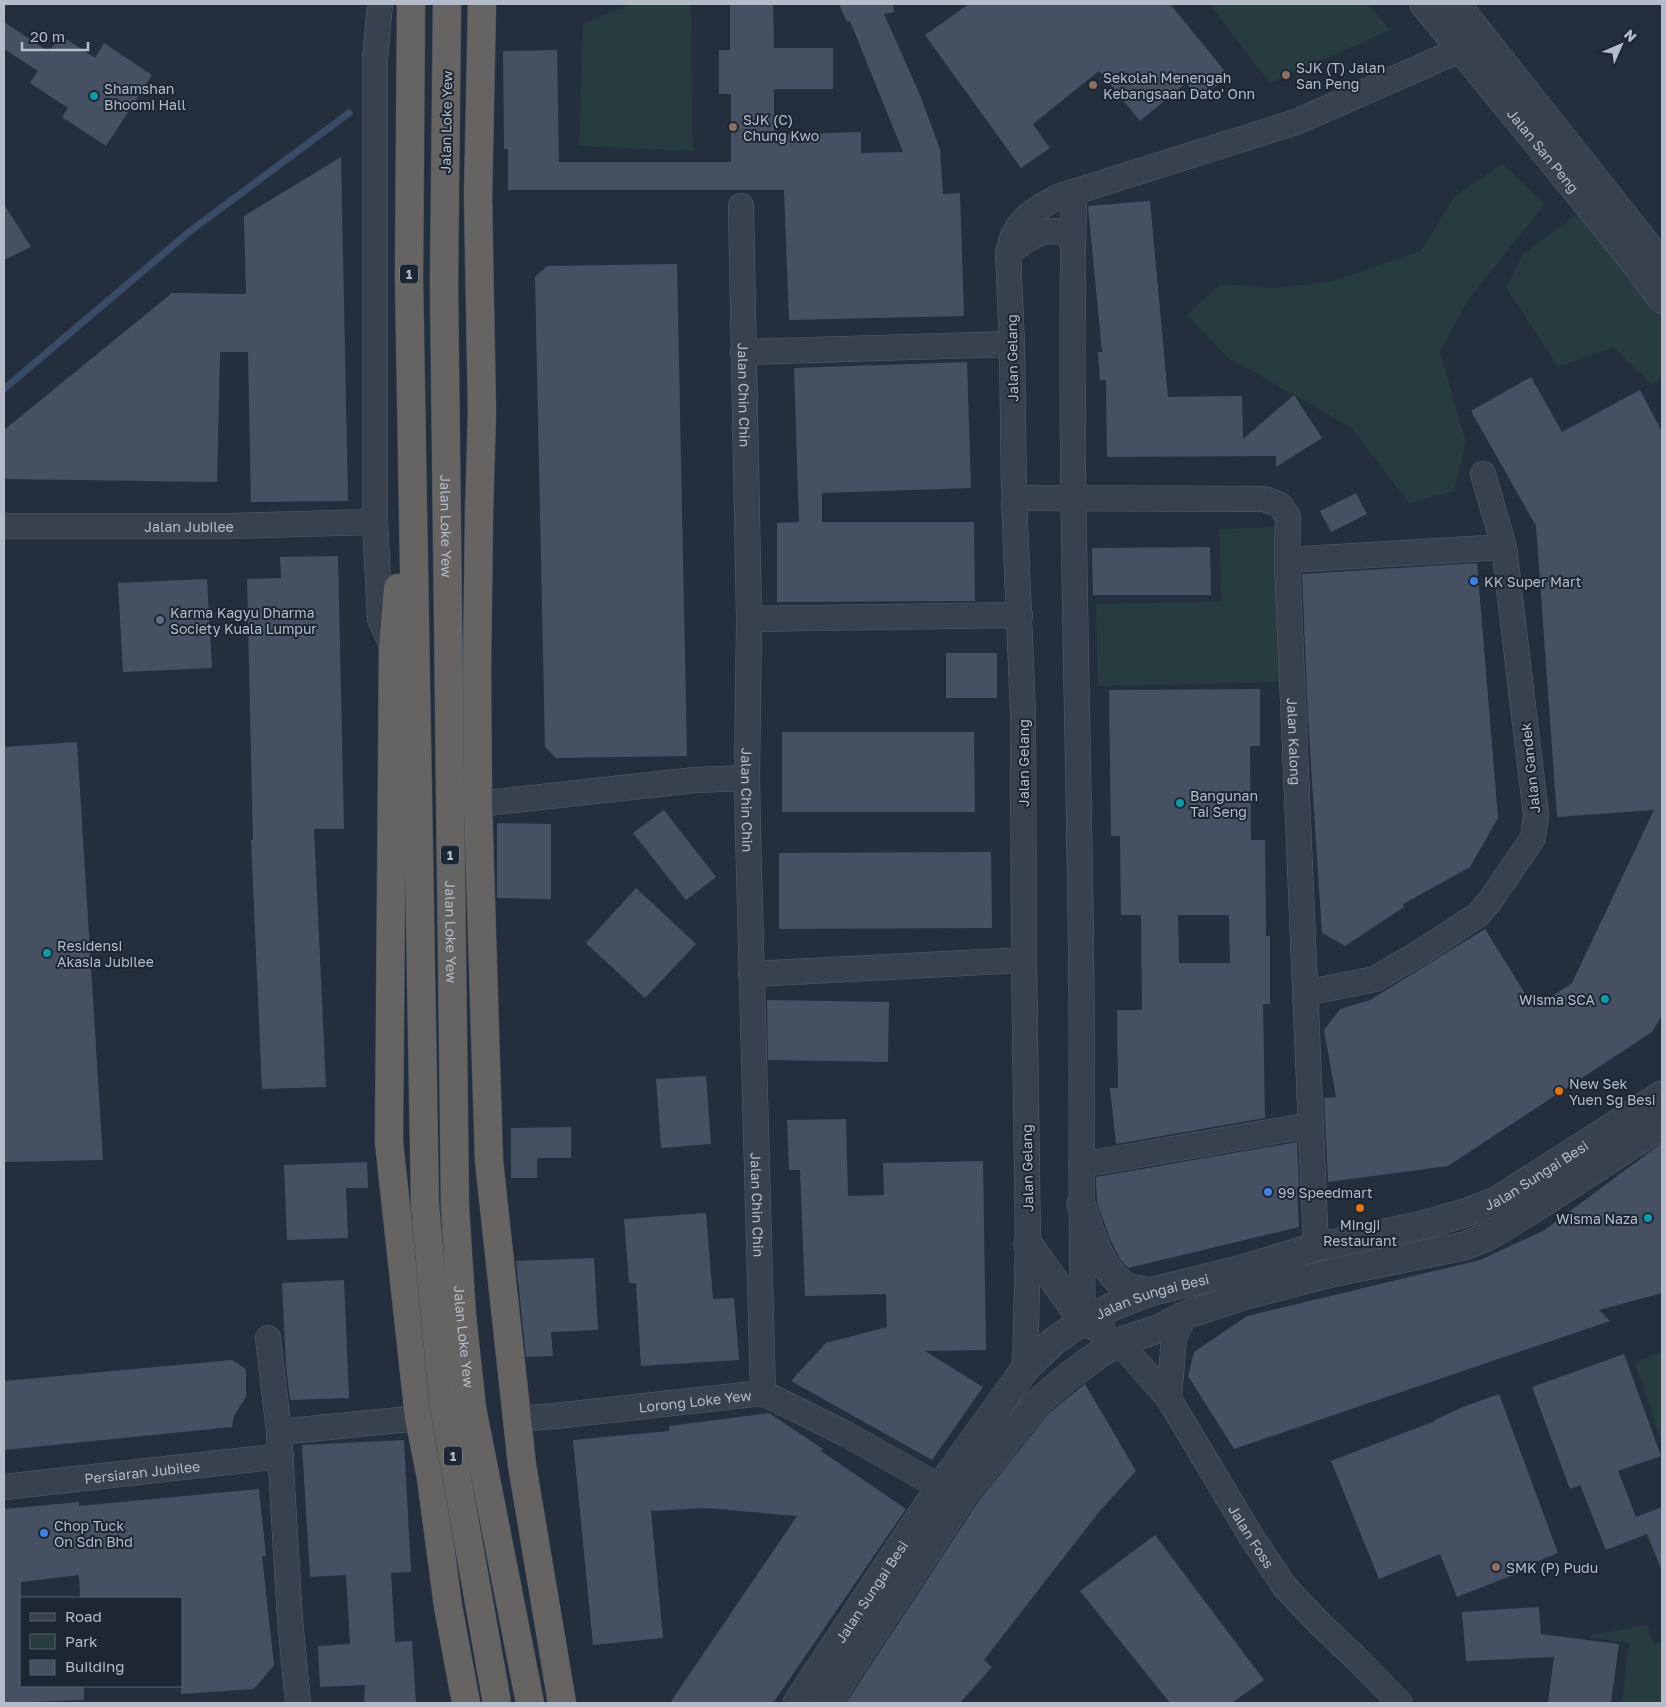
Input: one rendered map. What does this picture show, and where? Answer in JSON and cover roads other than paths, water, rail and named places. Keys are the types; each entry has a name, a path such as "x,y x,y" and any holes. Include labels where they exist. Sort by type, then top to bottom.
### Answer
{"highway":[{"name":"Jalan Loke Yew","path":"411,4 409,278 425,1206 443,1400 497,1703"},
{"name":"Jalan Loke Yew","path":"447,4 444,283 455,1207 462,1315 472,1408 530,1703"},
{"path":"482,4 478,198 482,412 477,669 478,804 489,1161 522,1465 562,1703"},
{"path":"446,502 466,576 477,669"},
{"path":"413,544 398,585 393,648 389,1142 419,1418 431,1478 448,1606 466,1703"},
{"path":"448,1606 466,1626 484,1630 502,1628 512,1625 533,1608 543,1585"}],"street":[{"path":"380,4 375,60 375,522 380,619 393,648"},
{"name":"Jalan San Peng","path":"1424,4 1621,245 1662,299"},
{"name":"Jalan San Peng","path":"1465,7 1662,264"},
{"name":"Jalan Gelang","path":"1025,1369 1028,1244 1023,713 1014,498 1012,344 1008,253 1010,241 1014,230 1024,218 1043,204 1058,197 1296,122 1462,49"},
{"path":"1026,1417 1033,1398 1077,1344 1084,1321 1081,1204 1081,952 1073,498 1074,192"},
{"name":"Jalan Chin Chin","path":"741,206 749,619 747,778 750,974 761,1276 763,1393"},
{"path":"1008,253 1026,239 1042,233 1056,231 1066,233 1073,238"},
{"path":"743,352 1012,344"},
{"name":"Jalan Gandek","path":"1305,993 1375,979 1478,915 1533,838 1536,815 1504,547 1482,474"},
{"name":"Jalan Kalong","path":"1014,498 1264,499 1280,505 1288,517 1287,560 1316,1247"},
{"name":"Jalan Jubilee","path":"4,526 230,526 375,522"},
{"path":"1287,560 1504,547"},
{"path":"749,619 1020,614"},
{"path":"478,804 695,780 747,778"},
{"path":"750,974 1024,960"},
{"name":"Jalan Sungai Besi","path":"827,1703 967,1490 1038,1402 1099,1354 1119,1342 1161,1328 1185,1315 1246,1295 1464,1246 1489,1236 1533,1209 1662,1095"},
{"path":"1081,1166 1311,1125"},
{"name":"Jalan Sungai Besi","path":"797,1703 940,1487 1025,1369 1054,1342 1084,1321 1116,1305 1150,1292 1239,1270 1316,1247 1419,1226 1465,1213 1498,1200 1605,1147 1662,1125"},
{"path":"1081,1204 1098,1252 1108,1268 1122,1284 1150,1292"},
{"path":"1028,1244 1084,1321 1102,1330 1113,1332 1158,1319 1185,1315"},
{"path":"1169,1399 1174,1338 1185,1315"},
{"path":"268,1338 281,1456 290,1611 298,1703"},
{"name":"Jalan Foss","path":"1119,1342 1169,1399 1251,1536 1286,1587 1320,1624 1400,1703"},
{"name":"Lorong Loke Yew","path":"517,1419 763,1393 846,1434 940,1487"},
{"path":"279,1432 419,1418"},
{"name":"Persiaran Jubilee","path":"4,1487 281,1456"},
{"name":"Jalan Foss","path":"1356,1658 1415,1703"}],"waterway":[{"path":"4,389 189,232 349,113"}],"place":[{"name":"SJK (T) Jalan San Peng","path":"1286,75"},
{"name":"Sekolah Menengah Kebangsaan Dato' Onn","path":"1093,85"},
{"name":"Shamshan Bhoomi Hall","path":"94,96"},
{"name":"SJK (C) Chung Kwo","path":"733,127"},
{"name":"KK Super Mart","path":"1474,581"},
{"name":"Karma Kagyu Dharma Society Kuala Lumpur","path":"160,620"},
{"name":"Bangunan Tai Seng","path":"1180,803"},
{"name":"Residensi Akasia Jubilee","path":"47,953"},
{"name":"Wisma SCA","path":"1605,999"},
{"name":"New Sek Yuen Sg Besi","path":"1559,1091"},
{"name":"99 Speedmart","path":"1268,1192"},
{"name":"Mingji Restaurant","path":"1360,1208"},
{"name":"Wisma Naza","path":"1648,1218"},
{"name":"Chop Tuck On Sdn Bhd","path":"44,1533"},
{"name":"SMK (P) Pudu","path":"1496,1567"}]}
